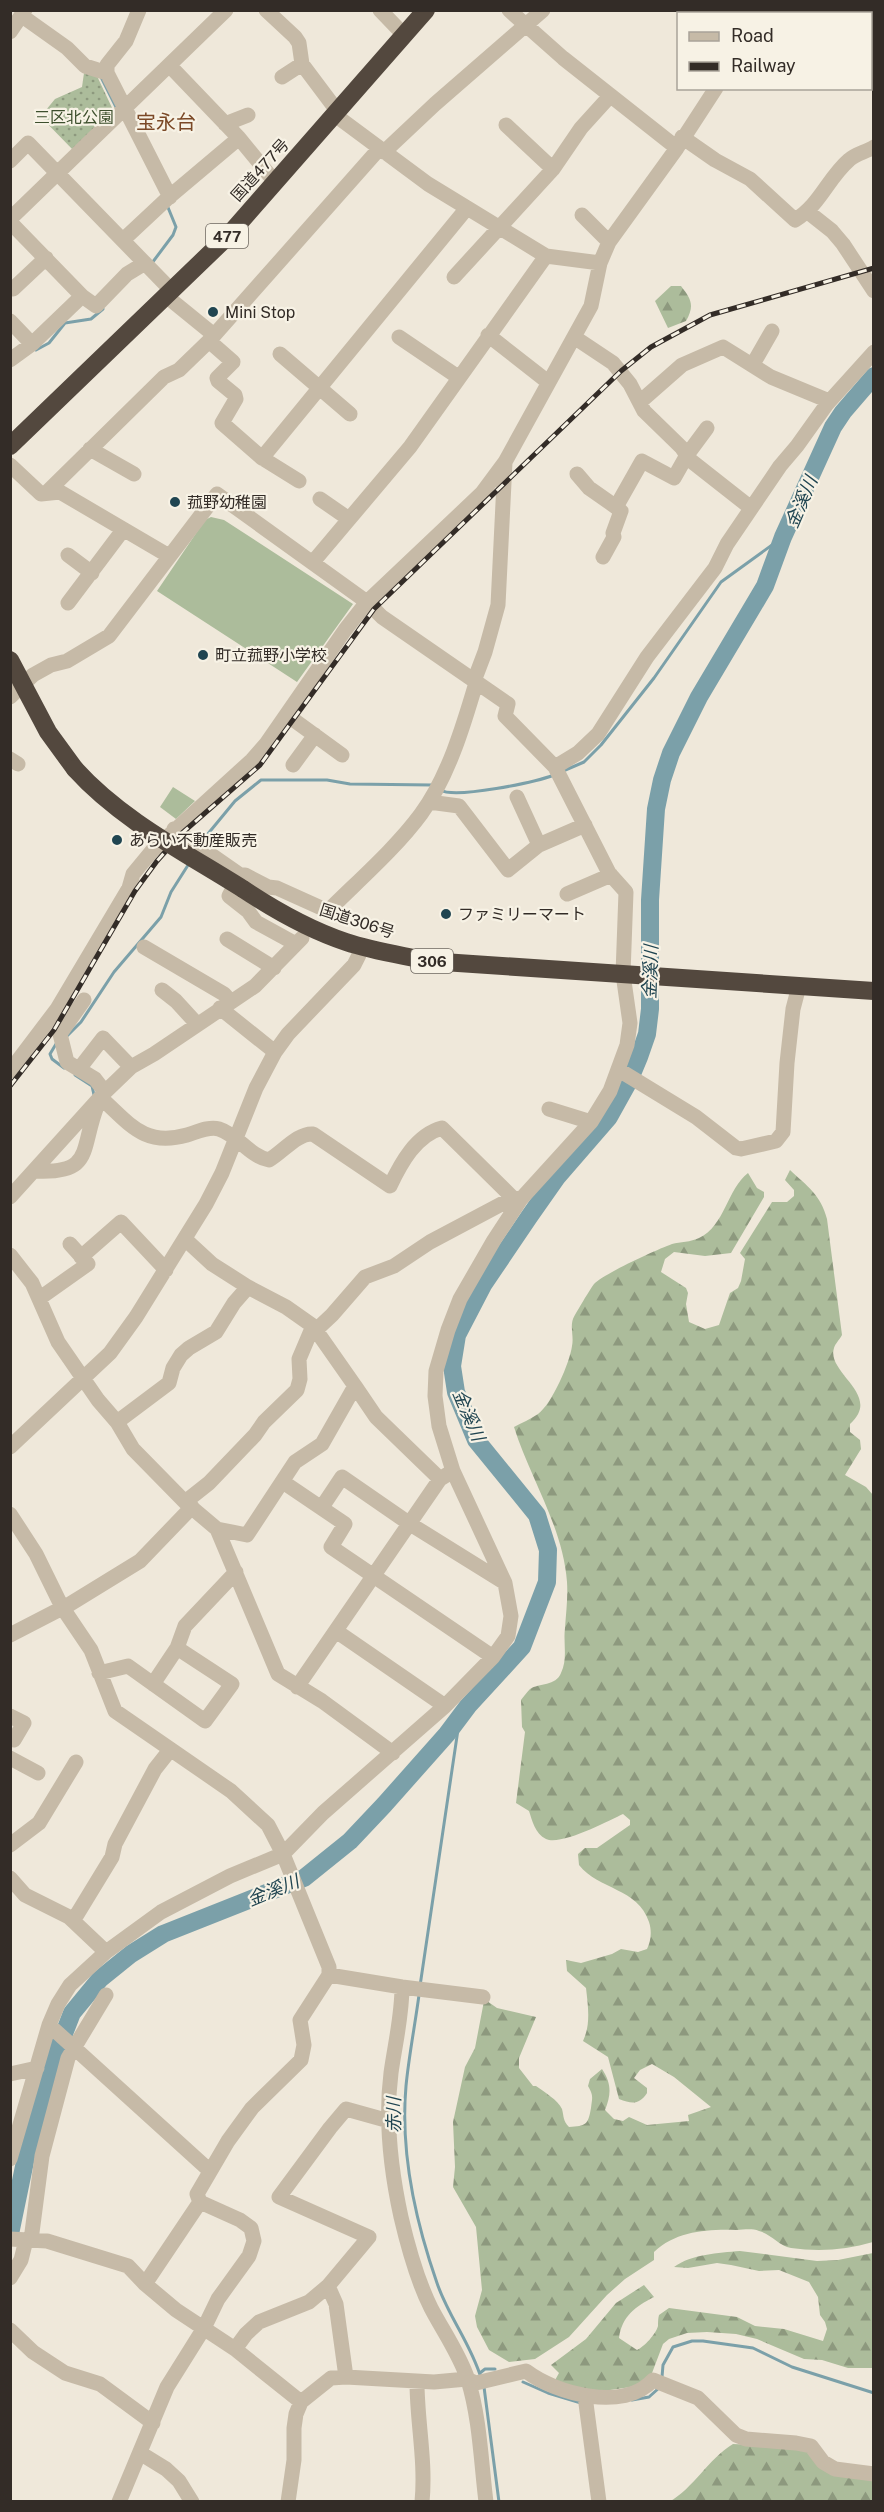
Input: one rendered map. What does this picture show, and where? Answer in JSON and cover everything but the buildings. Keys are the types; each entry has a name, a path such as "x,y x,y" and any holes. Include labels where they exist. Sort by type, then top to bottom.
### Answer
{"highway":[{"name":"国道477号","path":"10,446 171,295 337,113 426,10"},
{"name":"国道306号","path":"10,660 24,682 48,732 88,784 121,811 242,882 297,921 327,935 363,947 428,961 873,991"}],"street":[{"path":"103,73 126,41 139,10"},
{"path":"145,263 127,274 96,306 82,296 10,220 226,10"},
{"path":"266,10 299,43 302,64 337,113 382,150 467,208 546,256 600,263"},
{"path":"380,10 404,35"},
{"path":"509,10 525,26 610,96 679,142 750,178 795,220 807,212 850,158 871,154"},
{"path":"47,492 164,377 179,370 212,338 382,150 543,10"},
{"path":"10,32 24,13 85,66 103,73 166,200"},
{"path":"282,77 302,64"},
{"path":"170,66 238,138 275,182"},
{"path":"10,1071 57,1009 129,888 133,874 152,850 252,760 287,716 322,662 367,602 482,493 505,462 591,306 600,263 609,242 715,90"},
{"path":"454,277 553,169 581,128 610,96"},
{"path":"225,124 248,115"},
{"path":"506,125 553,169"},
{"path":"123,240 238,138"},
{"path":"10,161 28,143 145,263 232,362 218,378 218,381 235,395 236,399 222,423 262,458 299,481"},
{"path":"262,458 467,208"},
{"path":"807,212 832,231 843,244 873,291"},
{"path":"582,215 609,242"},
{"path":"313,562 410,447 546,256"},
{"path":"14,289 46,258"},
{"path":"10,360 32,344 82,296"},
{"path":"10,321 32,344"},
{"path":"753,364 771,331"},
{"path":"488,335 548,382"},
{"path":"399,337 458,377"},
{"path":"574,337 613,363 641,401 649,417 682,448 704,473 751,508"},
{"path":"641,401 676,369 723,346 771,376 829,404"},
{"path":"558,772 604,726 647,657 715,568 751,508 829,404 873,352"},
{"path":"280,354 350,414"},
{"path":"616,507 642,461 674,478 687,455 707,428"},
{"path":"90,449 134,474"},
{"path":"10,1197 131,1067 255,986 299,941 256,922 248,911 233,901 230,891 242,882 245,875 268,887 277,888 328,911 419,817 453,751 498,605 505,462"},
{"path":"10,465 42,494 60,492 170,556"},
{"path":"577,474 590,488 621,511 613,533 614,537 603,557"},
{"path":"10,697 24,682 51,665 67,661 109,636 217,495 313,562 367,602 382,617 508,704 505,716 558,772 610,875 626,892 630,1023 621,1071 605,1103 591,1122 517,1199 460,1299 439,1356 435,1396 446,1475 505,1583 511,1616 508,1636 493,1657 445,1706 323,1813 286,1860 230,1876 161,1912 106,1952 70,1985 58,2004 10,2159"},
{"path":"320,499 349,519"},
{"path":"68,603 123,530"},
{"path":"68,555 92,573"},
{"path":"287,716 342,755"},
{"path":"293,765 315,735"},
{"path":"433,792 459,806 508,870 539,845 585,825"},
{"path":"517,797 539,845"},
{"path":"174,829 242,882"},
{"path":"567,894 610,875"},
{"path":"227,939 274,968"},
{"path":"144,946 224,994 225,1005 275,1052"},
{"path":"10,1447 110,1353 186,1240 222,1173 256,1088 275,1052 288,1034 354,965 363,947"},
{"path":"621,1071 696,1117 735,1148 741,1149 776,1141 783,1132 787,1063 793,1009 799,986"},
{"path":"162,990 176,1001 197,1024"},
{"path":"84,1000 62,1040 67,1062 95,1079 103,1095 143,1135 170,1139 213,1128 236,1139 260,1158 269,1160 298,1138 313,1134 390,1186 406,1155 426,1136 442,1128 517,1199"},
{"path":"79,1069 104,1038 131,1067"},
{"path":"35,1170 64,1170 77,1163 85,1153 89,1128 103,1095"},
{"path":"549,1109 591,1122"},
{"path":"10,1635 140,1561 188,1504 297,1390 300,1379 299,1359 314,1328 332,1315 365,1277 394,1266 430,1242 517,1199"},
{"path":"81,1257 121,1222 166,1270"},
{"path":"186,1240 212,1264 286,1307 314,1328 376,1417 446,1475"},
{"path":"40,1298 88,1264 70,1244"},
{"path":"10,1255 26,1274 40,1298 49,1325 83,1379 117,1422 133,1449 188,1504 217,1529 278,1674 322,1701 393,1753"},
{"path":"117,1422 169,1383 173,1368 181,1355 216,1332 234,1302 248,1287"},
{"path":"217,1529 247,1535 295,1462 322,1444 355,1386"},
{"path":"297,1687 372,1575 446,1475"},
{"path":"322,1508 342,1477 410,1524 505,1583"},
{"path":"283,1482 345,1524 331,1547 493,1657"},
{"path":"10,1514 36,1554 62,1607 91,1650 115,1711 247,1803 268,1825 286,1860 329,1967 329,1975 300,2020 304,2045 301,2060 252,2108 197,2194 200,2202 240,2220 251,2228 254,2241 249,2256 218,2299 204,2328 167,2387 119,2502"},
{"path":"153,1684 177,1648 185,1626 236,1572"},
{"path":"336,1631 445,1706"},
{"path":"99,1673 128,1666 205,1722 232,1684 177,1648"},
{"path":"10,1716 24,1723 14,1740"},
{"path":"73,1921 112,1857 115,1844 155,1769 170,1750"},
{"path":"10,1758 38,1773"},
{"path":"10,1845 39,1823 76,1762"},
{"path":"10,1878 24,1895 73,1921 106,1952"},
{"path":"329,1975 405,1988 483,1997"},
{"path":"405,1988 391,2074 389,2121 394,2175 401,2217 429,2304 472,2381 486,2502"},
{"path":"10,2278 21,2260 22,2240 68,2058 72,2047 106,1995"},
{"path":"51,2028 210,2171"},
{"path":"10,2074 37,2068"},
{"path":"235,2349 259,2322 309,2302 328,2286 369,2237 279,2197 346,2109 389,2121"},
{"path":"145,2284 200,2202"},
{"path":"22,2240 68,2246 128,2266 176,2310 235,2349 300,2402"},
{"path":"328,2286 336,2304 346,2376"},
{"path":"10,2330 33,2352 65,2373 100,2384 153,2423"},
{"path":"288,2502 294,2460 294,2428 300,2402 331,2378 346,2376 417,2382 472,2381 499,2378 526,2371 551,2385 585,2396 624,2395 646,2386 653,2380 698,2398 736,2435 746,2439 811,2446 823,2462 835,2469 873,2474"},
{"path":"417,2382 417,2408 424,2476 422,2502"},
{"path":"585,2396 599,2502"},
{"path":"140,2453 166,2469 179,2481 192,2502"}],"green space":[{"name":"三区北公園","path":"84,73 97,76 114,112 74,151 36,112 46,110 55,99 82,87"},
{"path":"671,286 681,286 691,306 686,321 668,328 655,301"},
{"path":"211,517 224,520 353,604 297,682 157,591 205,520"},
{"path":"173,787 195,801 176,819 160,807"},
{"path":"790,1170 817,1197 827,1219 842,1335 835,1346 834,1357 857,1394 860,1403 858,1413 850,1424 850,1432 860,1440 861,1449 845,1475 866,1487 873,1495 873,2242 853,2247 812,2250 787,2247 753,2230 714,2230 682,2236 654,2252 654,2260 625,2279 607,2295 569,2337 535,2359 509,2362 489,2350 477,2327 475,2316 482,2290 476,2227 453,2187 455,2167 453,2122 465,2067 475,2048 484,2001 497,2008 536,2017 519,2058 519,2068 533,2086 557,2102 569,2127 583,2125 587,2121 592,2097 588,2086 590,2079 602,2069 610,2089 605,2110 614,2119 623,2121 629,2117 647,2125 689,2121 688,2115 711,2107 674,2077 652,2064 640,2070 634,2078 647,2088 644,2097 635,2102 619,2099 608,2057 583,2041 588,2022 586,1988 567,1971 566,1960 581,1963 621,1949 638,1952 647,1949 651,1929 644,1911 636,1902 597,1880 579,1865 578,1854 585,1848 597,1848 630,1825 630,1820 623,1814 573,1836 546,1839 534,1826 529,1811 516,1803 525,1732 522,1727 521,1700 530,1689 555,1680 561,1673 565,1657 567,1588 564,1562 553,1522 514,1427 538,1414 549,1401 571,1353 573,1319 594,1284 643,1256 672,1244 696,1239 708,1232 715,1225 735,1188 748,1173 757,1188 764,1192 764,1197 731,1253 705,1256 674,1252 665,1259 661,1272 686,1288 689,1322 705,1329 719,1325 730,1293 738,1288 741,1281 745,1259 740,1253 772,1202 787,1202 794,1196 794,1190 785,1180"},
{"path":"740,2251 817,2261 838,2260 873,2253 873,2368 848,2368 822,2360 804,2359 757,2339 736,2334 707,2332 687,2333 669,2339 663,2344 652,2373 638,2386 589,2393 554,2382 559,2373 551,2365 586,2339 616,2303 644,2285 654,2297 630,2313 623,2324 619,2338 637,2350 657,2329 659,2315 669,2308 737,2317 755,2326 784,2329 823,2341 827,2329 820,2315 818,2297 809,2282 779,2270 759,2271 717,2263 688,2268 674,2267 697,2257"},
{"path":"733,2444 798,2447 873,2479 873,2501 669,2502"}],"waterway":[{"path":"101,77 117,109"},
{"path":"152,263 173,235 176,227 167,205"},
{"path":"36,350 49,343 65,323 91,319 103,309"},
{"name":"金溪川","path":"10,2234 27,2152 56,2054 72,2013 100,1979 131,1954 163,1934 304,1878 350,1841 384,1805 447,1734 468,1706 522,1647 547,1582 548,1550 537,1515 476,1440 456,1392 452,1366 457,1335 483,1285 529,1217 557,1177 609,1117 629,1081 647,1034 650,1009 650,900 656,809 671,753 699,697 765,586 783,537 833,427 874,376"},
{"path":"563,771 584,762 601,745 654,678 721,582 783,537"},
{"path":"440,790 478,791 531,782 554,775"},
{"path":"202,841 235,801 261,780 327,780 350,784 432,785"},
{"path":"66,1037 81,1022 114,972 161,917 171,892 190,862"},
{"path":"56,1044 50,1054 52,1059 64,1068"},
{"path":"75,1075 92,1086 94,1095"},
{"name":"赤川","path":"420,1986 460,1716"},
{"name":"赤川","path":"419,1995 406,2086 405,2136 411,2186 422,2235 437,2283 481,2378"},
{"path":"662,2377 663,2365 673,2347 692,2341 703,2341 753,2348 792,2367 874,2393"},
{"path":"480,2373 485,2369 495,2369"},
{"path":"523,2382 548,2393 581,2403"},
{"name":"赤川","path":"484,2387 499,2502"},
{"path":"632,2400 649,2397 659,2388"}],"railway":[{"path":"10,1086 54,1030 135,891 157,861 181,834 260,765 374,609 621,371 651,347 710,315 874,268"}],"place":[{"name":"Mini Stop","path":"213,312"},
{"name":"菰野幼稚園","path":"175,502"},
{"name":"町立菰野小学校","path":"203,655"},
{"name":"あらい不動産販売","path":"117,840"},
{"name":"ファミリーマート","path":"446,914"}],"district":[{"name":"宝永台","path":"166,122"}]}
